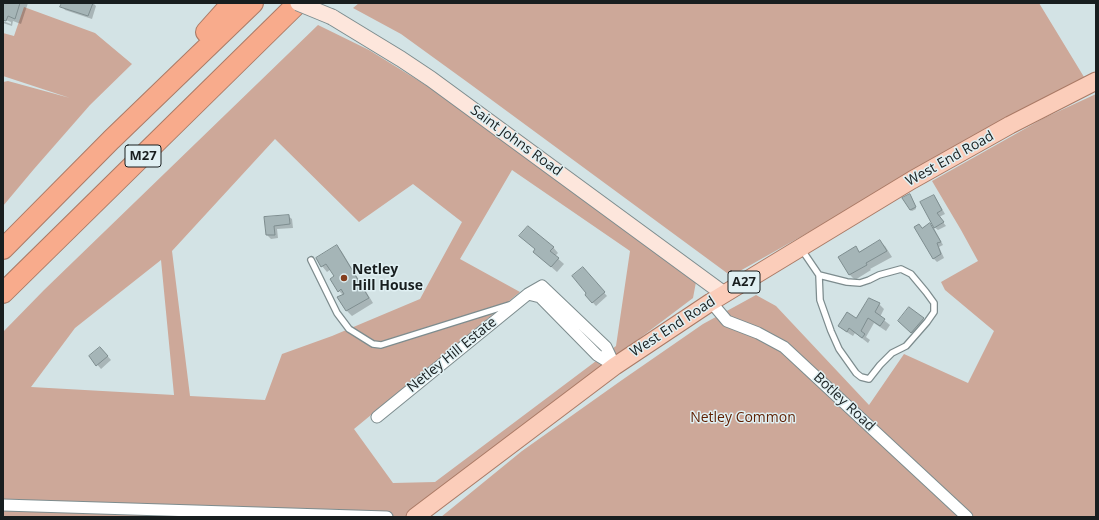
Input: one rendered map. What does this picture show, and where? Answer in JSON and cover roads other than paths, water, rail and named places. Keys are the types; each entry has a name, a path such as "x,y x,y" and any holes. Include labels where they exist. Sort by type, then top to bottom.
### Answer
{"highway":[{"name":"M27","path":"111,140 232,3"},
{"name":"M27","path":"3,249 111,140 253,3"},
{"name":"M27","path":"3,293 298,3"},
{"name":"M27","path":"178,122 312,3"}],"main road":[{"name":"Saint Johns Road","path":"298,3 332,17 431,79 718,298"},
{"name":"West End Road","path":"414,517 615,366 718,298 912,180 1010,125 1096,81"}],"street":[{"name":"Netley Hill Estate","path":"377,417 528,294 540,297 597,355 615,366"},
{"name":"Botley Road","path":"718,298 727,321 758,333 784,347 967,517"},
{"path":"3,505 387,517"}],"lane":[{"path":"801,248 819,275 820,300 839,349 861,377 869,379 880,364 892,353 906,346 934,312 934,303 911,274 901,269 879,275 860,283 847,282 819,275"},
{"path":"311,260 337,313 349,329 373,344 381,345 517,303"}],"place":[{"name":"Netley Hill House","path":"344,278"}],"park label":[{"name":"Netley Common","path":"743,418"}]}
